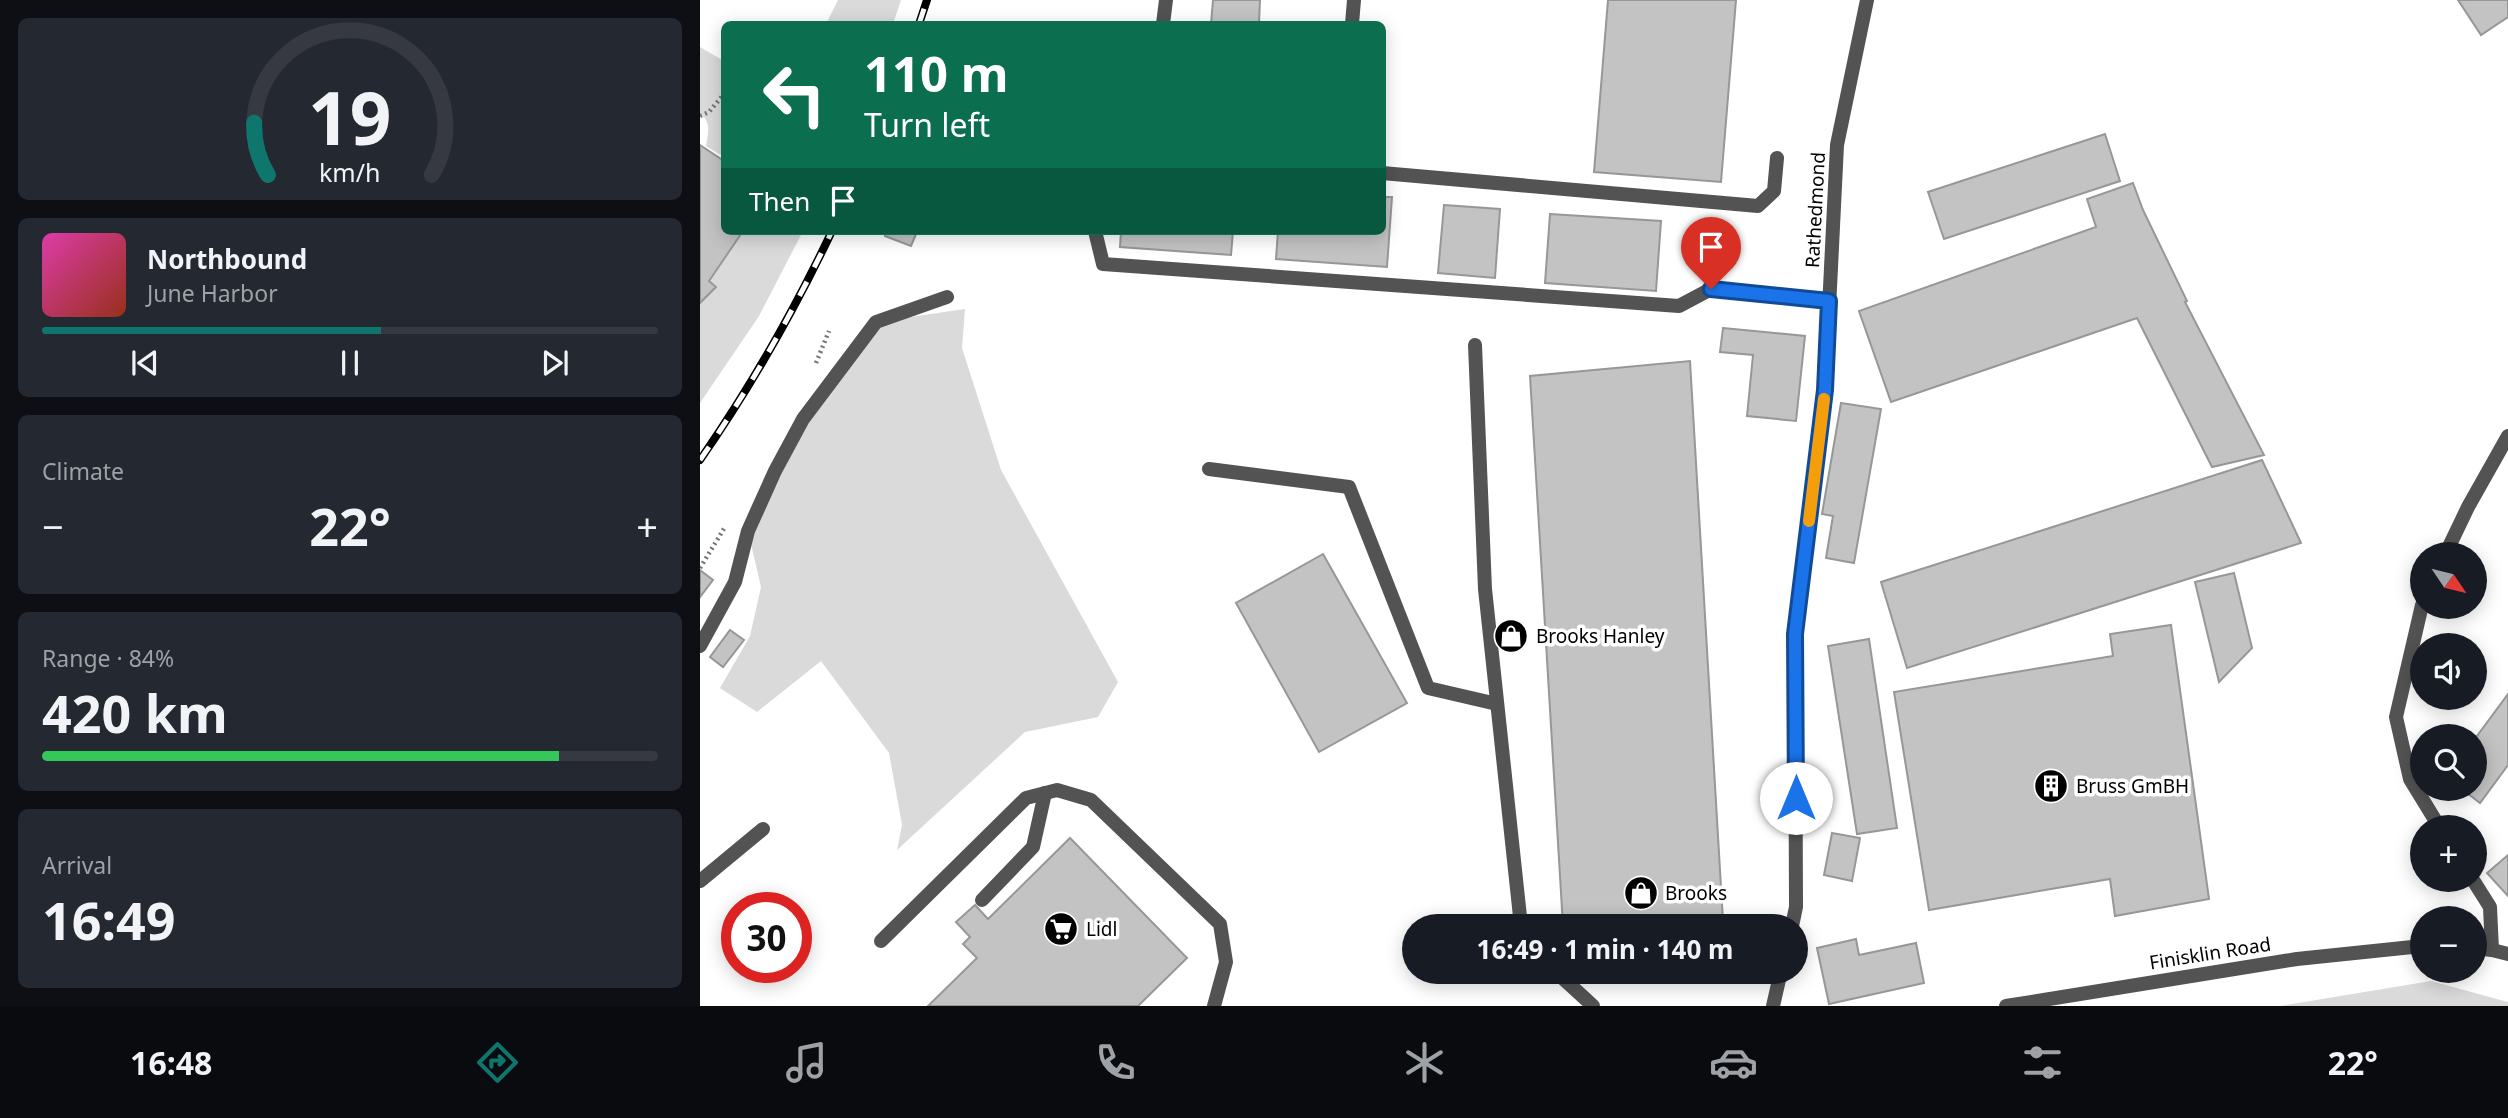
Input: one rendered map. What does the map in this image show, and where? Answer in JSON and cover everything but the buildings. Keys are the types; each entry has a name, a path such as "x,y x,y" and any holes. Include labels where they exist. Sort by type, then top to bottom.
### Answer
{"street":[{"path":"1163,21 1166,0"},
{"path":"1352,21 1354,0"},
{"name":"Rathedmond","path":"1795,914 1795,634 1825,390 1838,145 1867,0"},
{"path":"1386,173 1758,206 1774,191 1777,158"},
{"path":"1095,235 1102,264 1679,306 1711,289 1829,301"},
{"path":"700,646 735,582 748,531 775,471 803,419 876,322 947,297"},
{"path":"1475,345 1485,589 1520,914"},
{"path":"2451,542 2508,436"},
{"path":"1209,469 1349,487 1428,688 1497,704"},
{"path":"2419,620 2396,717 2410,779 2432,815"},
{"path":"881,941 1026,798 1057,790 1091,800 1220,924 1226,962 1214,1006"},
{"path":"982,900 1033,846 1045,793"},
{"path":"700,881 763,829"},
{"path":"2481,892 2490,907 2492,950"},
{"name":"Finisklin Road","path":"2006,1006 2297,959 2410,947"},
{"path":"2487,949 2508,954"},
{"path":"1569,984 1592,1006"},
{"path":"1773,1006 1778,984"}],"path":[{"path":"700,116 709,112 721,98"}],"shaded area":[{"path":"838,0 901,0 894,21 828,21"},
{"path":"700,47 721,59 721,155 706,146 708,124 700,114"},
{"path":"732,235 801,235 759,316 700,403 700,283"},
{"path":"965,309 962,348 1001,470 1118,682 1098,717 1025,732 897,850 902,825 889,753 821,661 757,712 720,688 750,636 761,587 748,531 775,471 876,322"},
{"path":"2419,983 2438,983 2508,1002 2508,1006 2280,1006"}],"railway":[{"path":"920,21 927,0"},
{"path":"700,460 770,348 830,235"}],"slow traffic":[{"path":"1809,521 1824,399"}],"place":[{"name":"Brooks Hanley","path":"1511,636"},
{"name":"Bruss GmBH","path":"2051,786"},
{"name":"Brooks","path":"1641,893"},
{"name":"Lidl","path":"1061,929"}],"route":[{"path":"1711,289 1829,301 1825,390 1795,634 1796,798"}]}
